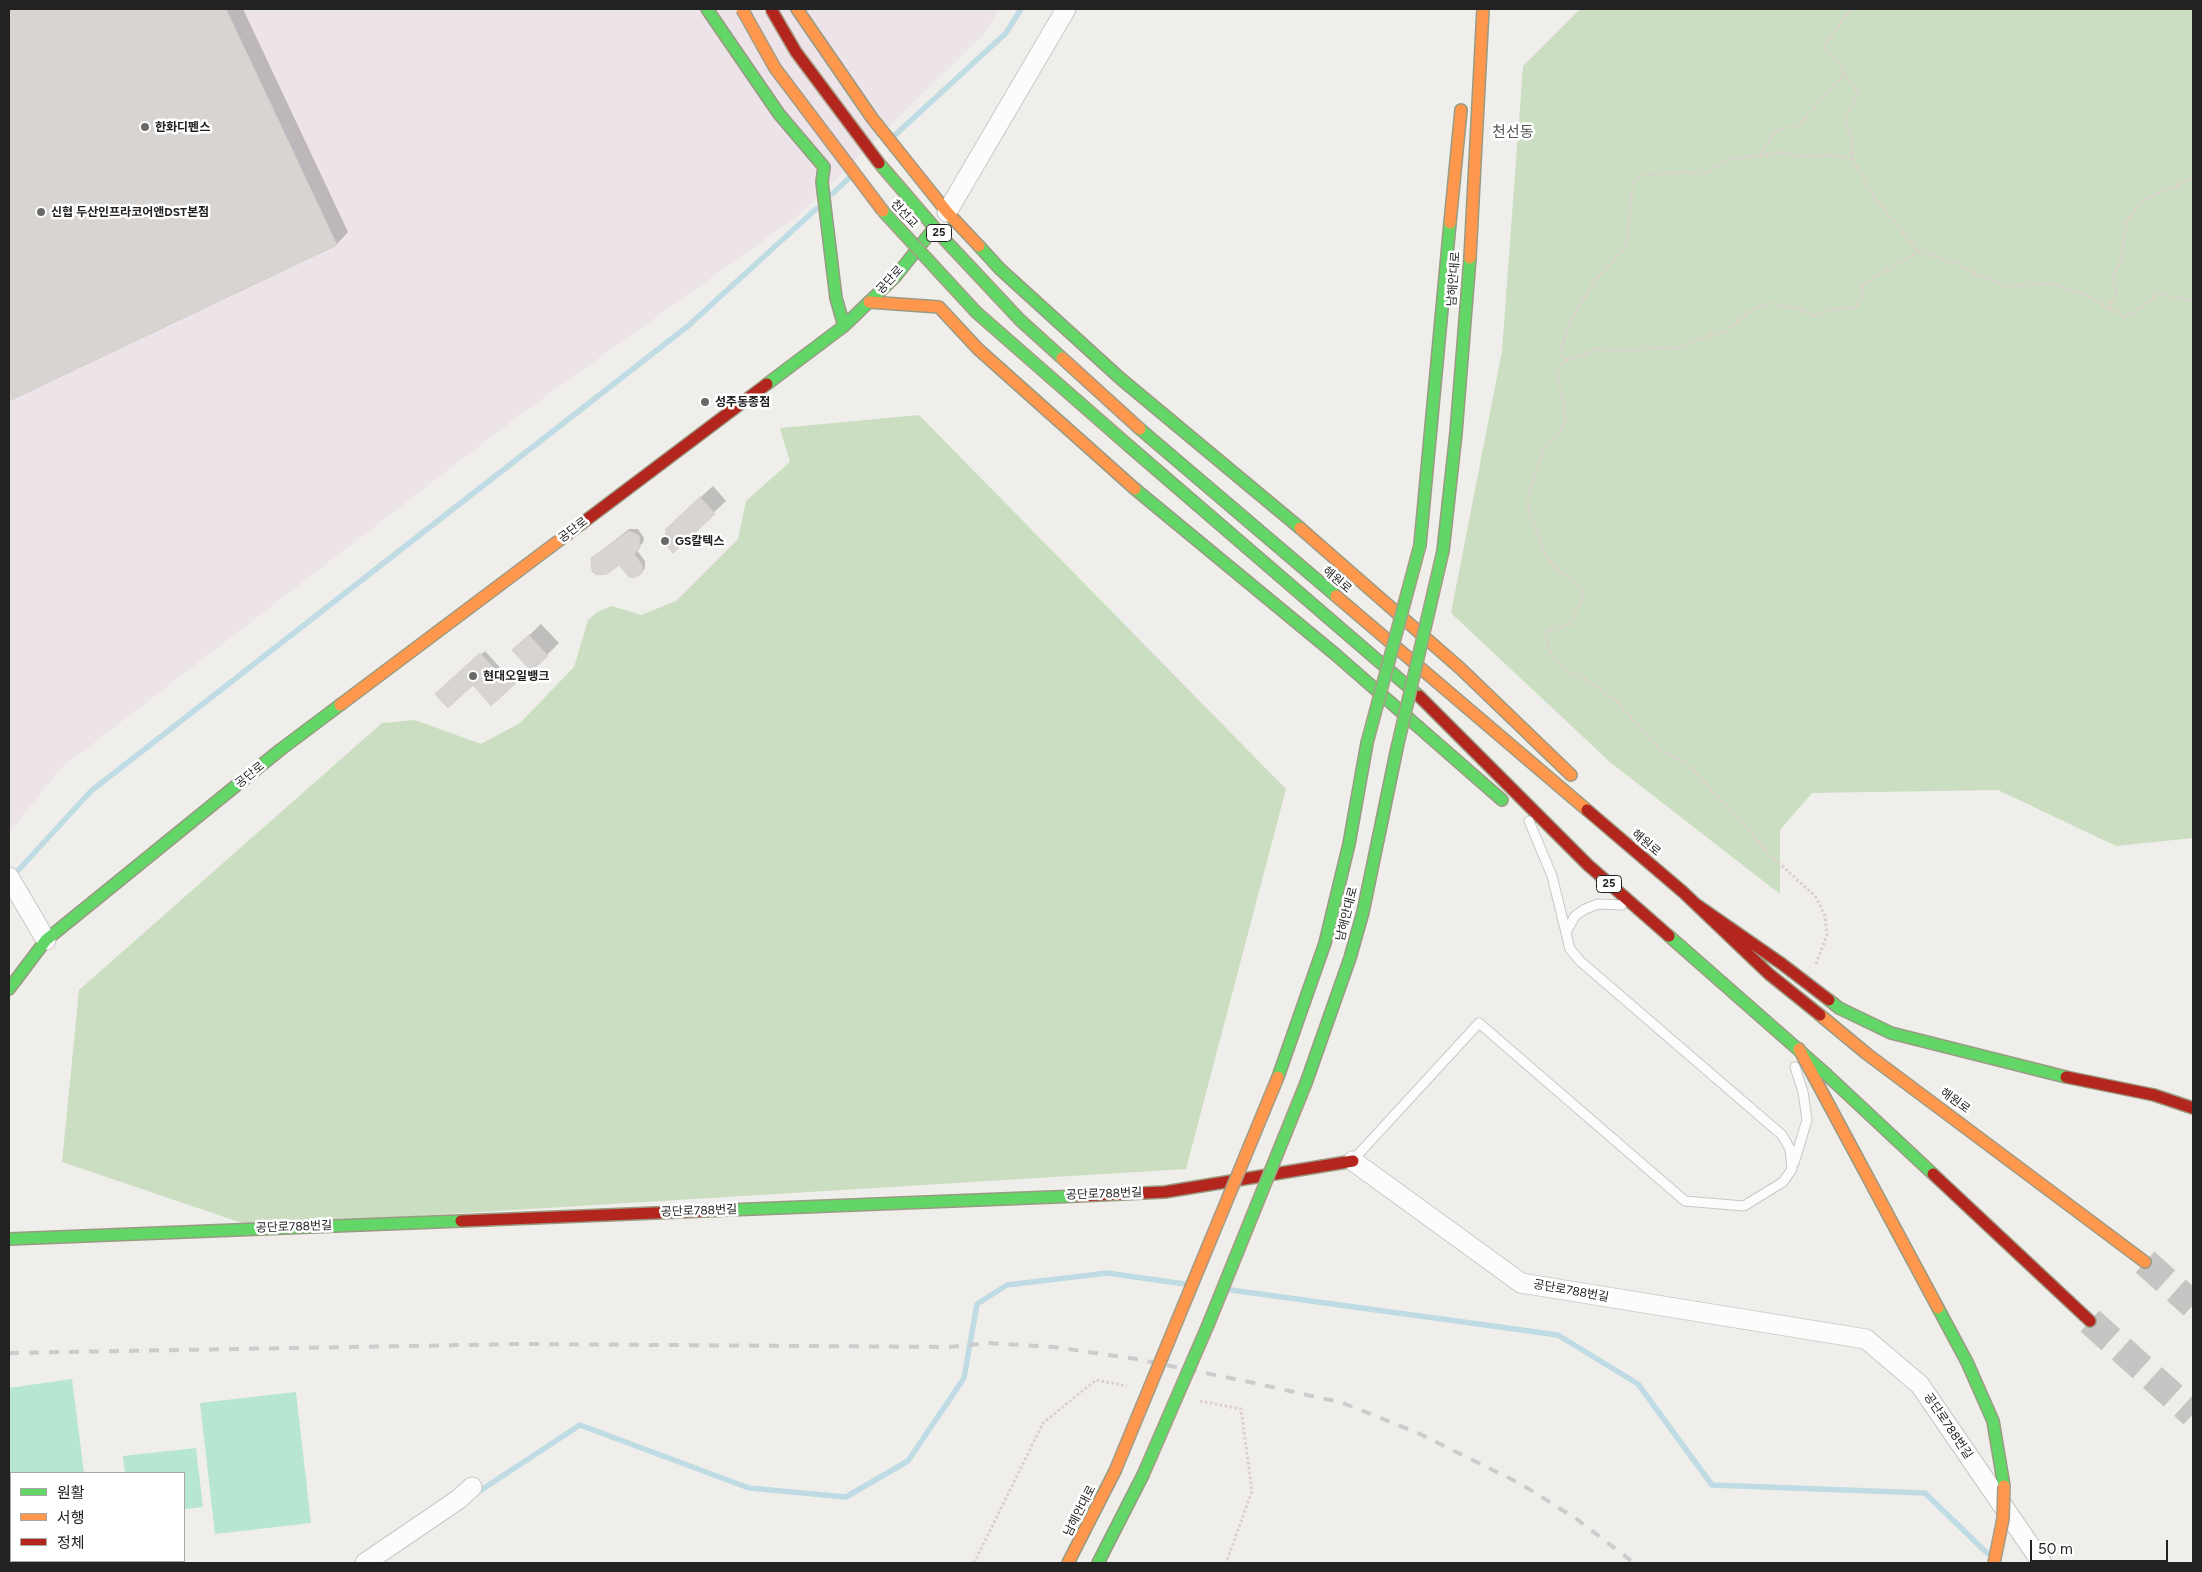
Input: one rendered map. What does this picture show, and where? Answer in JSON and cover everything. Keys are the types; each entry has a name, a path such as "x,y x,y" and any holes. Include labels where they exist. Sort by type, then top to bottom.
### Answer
{"main road":[{"path":"707,9 779,114 824,167 822,182 836,298 844,326"},
{"name":"천선교","path":"742,9 775,68 872,200 976,312 1432,708 1588,865"},
{"name":"천선교","path":"771,9 796,52 882,167 940,234 1020,320 1140,429"},
{"path":"797,9 872,118 947,212 1000,269 1121,379 1365,582 1461,669 1576,780"},
{"name":"남해안대로","path":"1143,1475 1208,1325 1306,1083 1350,958 1362,912 1397,748 1444,551 1456,433 1475,193 1483,9"},
{"name":"남해안대로","path":"1068,1563 1115,1471 1278,1076 1325,943 1349,844 1367,743 1420,545 1462,100"},
{"name":"공단로","path":"9,989 46,940 280,750 844,326 895,277 947,212"},
{"path":"969,340 960,324 956,306 958,298 975,279 996,279 1014,286 1033,299"},
{"path":"869,302 939,306 969,340 1158,509 1335,654 1480,783 1508,805"},
{"name":"해원로","path":"1140,429 1683,892 1770,974 1867,1054 2145,1262"},
{"path":"1596,801 1683,892"},
{"path":"1526,818 1588,865"},
{"name":"25","path":"1588,865 1772,1025 2090,1321"},
{"path":"1697,905 1782,964 1840,1008 1891,1033 2089,1083 2154,1095 2193,1108"},
{"path":"1799,1050 1967,1362 1994,1420 2004,1486 2003,1519 1994,1563"},
{"name":"공단로788번길","path":"9,1239 1165,1192 1353,1160"},
{"path":"1132,1522 1143,1475"},
{"path":"1098,1563 1143,1475"}],"street":[{"name":"공단로","path":"947,212 1066,9"},
{"path":"9,877 46,940"},
{"name":"공단로788번길","path":"1353,1160 1521,1283 1866,1339 1920,1385 2042,1563"},
{"path":"365,1563 459,1499 472,1487"}],"lane":[{"path":"1526,818 1552,876 1570,949 1580,961 1782,1136 1790,1150 1792,1169"},
{"path":"1566,933 1575,916 1585,909 1598,904 1611,903 1627,906 1644,914"},
{"path":"1353,1160 1479,1023 1685,1201 1744,1206 1783,1182 1792,1169 1807,1120 1803,1092 1795,1065 1772,1025"}],"path":[{"path":"1851,9 1823,48 1838,60 1844,74 1858,92 1845,122 1853,145 1852,160 1875,198 1918,251 1957,264 1978,276 2005,286 2054,284 2084,294 2125,317 2144,306 2158,293 2193,301"},
{"path":"1760,155 1775,132 1800,124 1844,74"},
{"path":"1565,360 1560,352 1570,322 1594,280 1626,247 1633,183 1639,176 1669,173 1706,174 1726,160 1784,152 1797,157 1833,155 1852,160"},
{"path":"2108,309 2116,293 2113,277 2121,259 2126,220 2142,201 2193,178"},
{"path":"1808,984 1827,935 1825,916 1816,897 1768,853 1742,822 1687,764 1660,750 1618,703 1588,681 1560,667 1551,653 1546,635 1547,632 1571,624 1582,599 1582,591 1573,580 1560,572 1546,556 1528,510 1528,495 1543,449 1562,430 1566,418 1557,373 1565,360 1582,356 1594,349 1611,351 1684,347 1696,340 1727,330 1750,310 1770,303 1797,309 1815,316 1831,310 1856,307 1862,296 1863,285 1918,251"}],"shaded area":[{"path":"9,9 999,9 987,31 799,215 517,417 60,769 9,833"}],"green space":[{"path":"1580,9 2193,9 2193,838 2116,846 1998,790 1812,793 1780,830 1780,894 1611,763 1451,613 1502,351 1523,66"},
{"path":"919,415 1286,789 1186,1169 251,1226 62,1162 79,990 382,723 415,720 481,744 520,723 574,667 588,620 597,612 612,606 641,615 676,601 738,539 746,501 790,462 780,428"},
{"path":"72,1379 84,1472 10,1472 10,1562 95,1563 9,1563 9,1388"},
{"path":"296,1392 311,1523 215,1534 200,1403"},
{"path":"196,1448 203,1507 185,1509 185,1472 125,1472 123,1456"}],"building":[{"name":"한화디펜스","path":"9,9 226,9 337,245 9,401"},
{"path":"700,497 715,514 673,553 665,544 666,529"},
{"path":"629,531 639,536 640,548 634,554 642,565 642,573 634,578 629,577 619,565 607,574 596,575 592,571 591,558"},
{"path":"529,635 548,656 531,671 512,650"},
{"path":"480,653 502,677 507,672 516,683 491,706 473,685 448,708 435,694"}],"waterway":[{"path":"894,136 1006,33 1021,9"},
{"path":"832,194 849,178"},
{"path":"13,876 91,791 688,326 816,209"},
{"path":"475,1494 580,1425 749,1488 846,1497 908,1461 964,1378 977,1304 1007,1285 1107,1273 1185,1284"},
{"path":"1231,1290 1558,1335 1638,1384 1712,1485 1925,1493 1987,1553"}],"tunnel":[{"path":"2145,1262 2193,1305"},
{"path":"2090,1321 2193,1414"}],"railway":[{"path":"9,1353 522,1344 949,1347 988,1343 1054,1347 1136,1359 1343,1403 1418,1433 1521,1484 1578,1520 1634,1563"}],"traffic: fast":[{"path":"707,9 779,114 824,167 822,182 836,298 844,326"},
{"path":"879,163 946,241 1020,320 1062,358"},
{"path":"883,211 976,312 1129,446"},
{"path":"1420,545 1450,223"},
{"path":"767,384 844,326 895,277 931,232"},
{"path":"979,246 1000,269 1121,379 1300,528"},
{"path":"1443,551 1456,433 1470,258"},
{"path":"1140,429 1336,596"},
{"path":"1129,446 1419,696"},
{"path":"1135,489 1335,654 1502,800"},
{"path":"1367,743 1420,545"},
{"path":"1397,748 1443,551"},
{"path":"9,989 46,940 280,750 340,705"},
{"path":"1278,1077 1325,943 1349,844 1367,743"},
{"path":"1306,1083 1350,958 1363,912 1397,748"},
{"path":"1669,936 1826,1074 1933,1174"},
{"path":"1829,1000 1839,1008 1891,1033 2066,1077"},
{"path":"1143,1475 1208,1325 1306,1083"},
{"path":"703,1211 1078,1196"},
{"path":"9,1239 461,1221"},
{"path":"1938,1308 1967,1362 1993,1421 2004,1486"},
{"path":"1098,1563 1143,1475"}],"traffic: slow":[{"path":"742,9 775,68 883,211"},
{"path":"797,9 872,118 947,212 979,246"},
{"path":"1470,258 1483,9"},
{"path":"1450,223 1461,110"},
{"path":"869,302 939,307 978,349 1135,489"},
{"path":"1062,358 1140,429"},
{"path":"340,705 581,524"},
{"path":"1300,528 1461,669 1571,775"},
{"path":"1336,596 1587,810"},
{"path":"1820,1015 1867,1054 2145,1262"},
{"path":"1799,1049 1938,1308"},
{"path":"1115,1471 1278,1077"},
{"path":"1068,1563 1115,1471"},
{"path":"1994,1563 2003,1519 2004,1486"}],"traffic: jam":[{"path":"771,9 796,52 879,163"},
{"path":"581,524 767,384"},
{"path":"1419,696 1588,865 1669,936"},
{"path":"1587,810 1683,892 1769,974 1820,1015"},
{"path":"1697,905 1782,964 1829,1000"},
{"path":"2066,1077 2154,1095 2193,1108"},
{"path":"1078,1196 1165,1192 1353,1161"},
{"path":"1933,1174 2090,1321"},
{"path":"461,1221 703,1211"}],"place":[{"name":"한화디펜스","path":"145,127"},
{"name":"신협 두산인프라코어앤DST본점","path":"41,212"},
{"name":"성주동종점","path":"705,402"},
{"name":"GS칼텍스","path":"665,541"},
{"name":"현대오일뱅크","path":"473,676"}],"district":[{"name":"천선동","path":"1513,133"}]}
